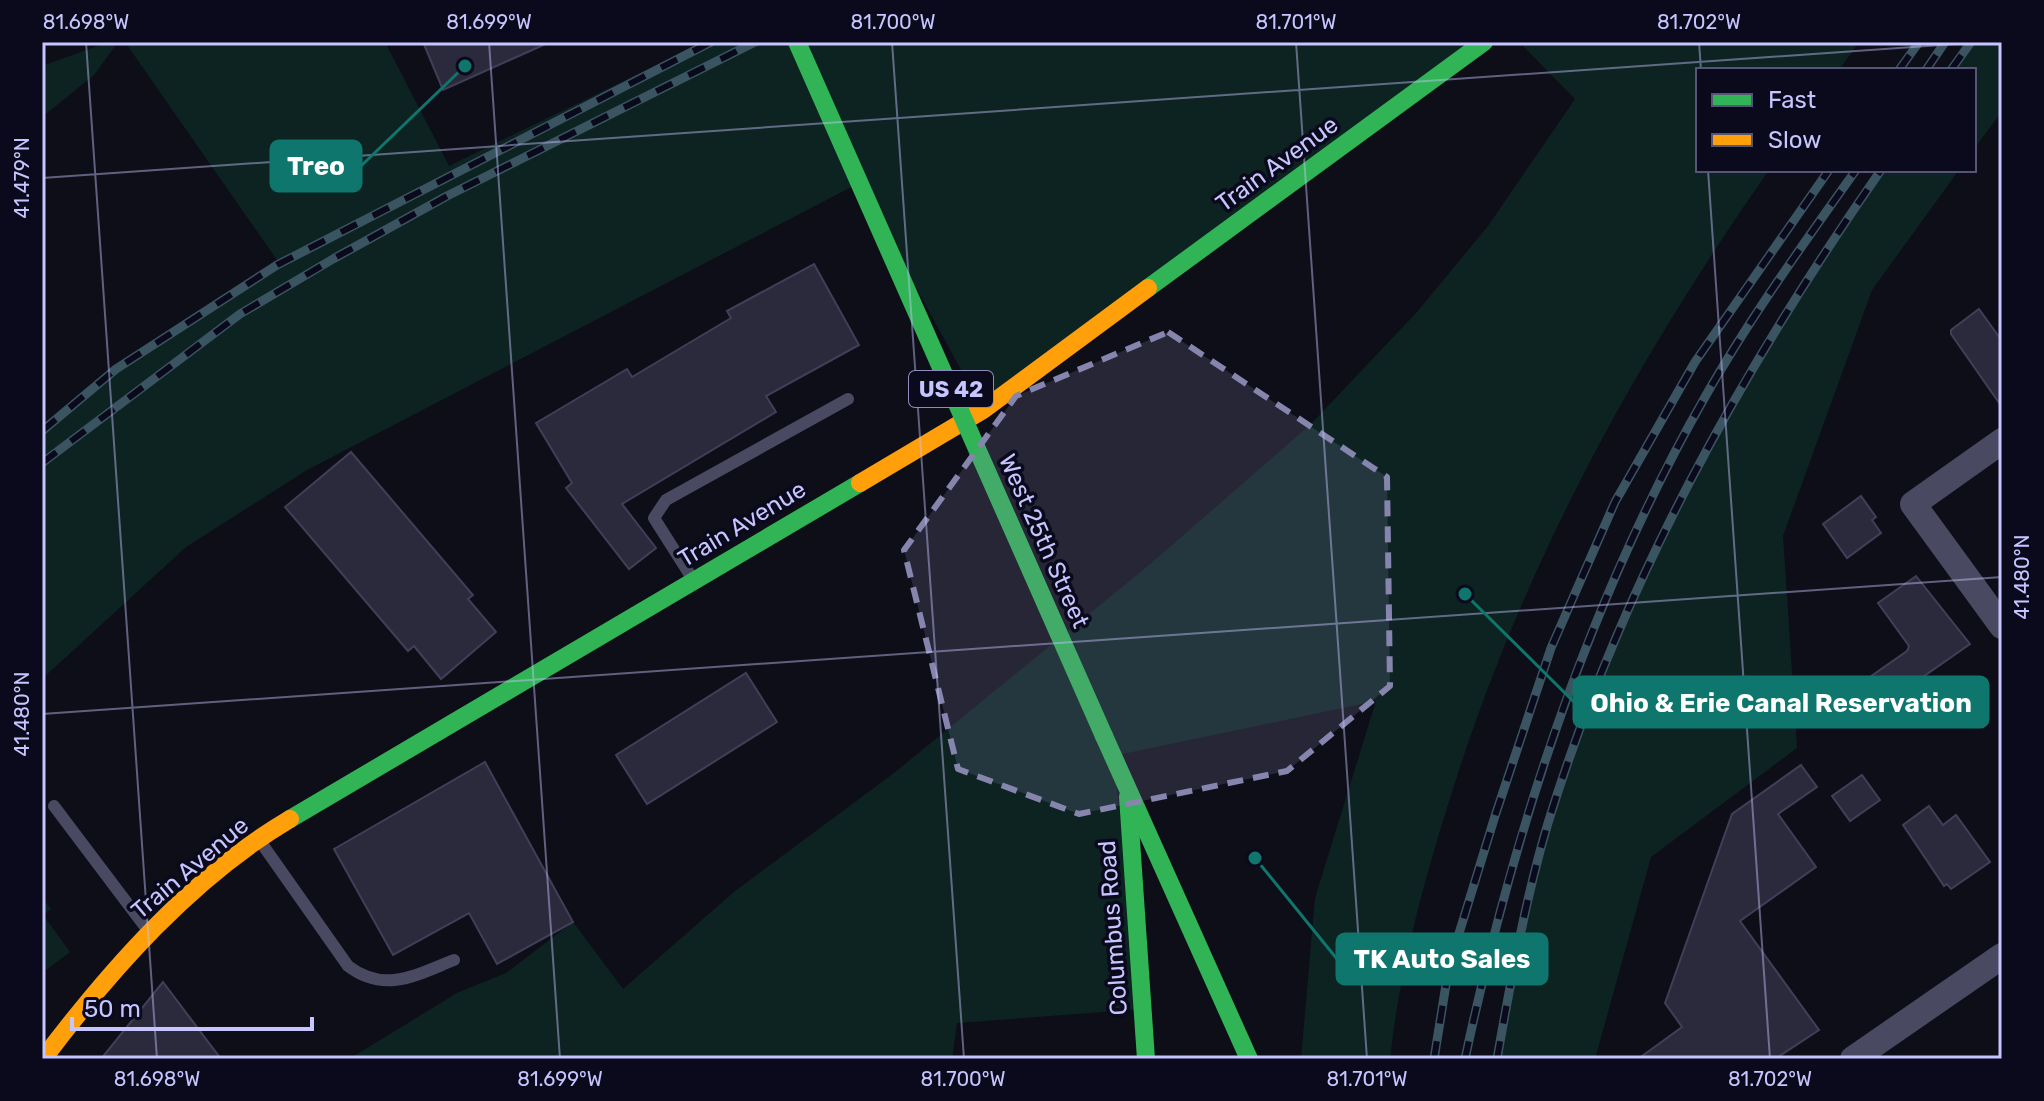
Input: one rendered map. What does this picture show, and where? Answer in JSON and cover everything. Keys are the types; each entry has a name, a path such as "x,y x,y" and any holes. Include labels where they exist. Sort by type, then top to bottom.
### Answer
{"street":[{"name":"West 25th Street","path":"797,42 1128,794 1249,1059"},
{"name":"Train Avenue","path":"43,1059 89,997 149,932 258,839 983,410 1484,42"},
{"path":"2002,441 1913,504 2002,626"},
{"name":"Columbus Road","path":"1128,794 1146,1059"},
{"path":"1853,1059 2002,956"}],"lane":[{"path":"693,580 654,518 666,500 848,399"},
{"path":"54,806 149,932"},
{"path":"258,839 348,966 363,978 406,979 454,960"}],"highlighted area":[{"path":"1168,332 1387,477 1390,686 1287,771 1079,814 958,769 904,550 1016,396"}],"green space":[{"path":"109,42 118,42 94,75 42,117 42,66"},
{"path":"125,42 385,42 449,166 704,42 1484,42 983,410 859,183 307,470 186,547 42,679 42,431 116,369 277,260"},
{"path":"1519,42 1859,42 1840,68 1696,68 1696,172 1768,172 1669,322 1624,399 1543,558 1507,640 1475,724 1428,872 1405,965 1390,1059 1301,1059 1315,898 1376,701 1113,756 1143,1009 957,1023 952,1059 349,1059 457,993 506,973 573,922 623,989 735,891 894,773 1149,565 1310,425 1417,312 1488,226 1575,99"},
{"path":"1971,42 2002,42 2002,111 1976,146 1976,68 1952,68"},
{"path":"1880,172 1958,172 1872,290 1783,536 1797,748 1651,857 1595,1059 1497,1059 1519,940 1548,823 1577,735 1611,649 1689,483 1733,403 1829,246"},
{"path":"42,898 51,909 43,915 70,952 42,973"}],"building":[{"path":"423,42 550,42 443,90"},
{"path":"814,264 859,345 766,396 776,412 622,504 656,548 629,569 566,488 572,483 536,423 627,369 632,377 731,318 727,311"},
{"path":"1979,309 2002,341 2002,407 1951,334 1951,330"},
{"path":"351,452 473,595 468,599 496,632 441,679 414,646 408,651 285,507"},
{"path":"1861,496 1876,517 1872,520 1881,533 1847,558 1823,524"},
{"path":"1916,576 1970,644 1861,720 1844,695 1907,651 1909,646 1878,603"},
{"path":"746,673 777,722 647,804 616,755"},
{"path":"485,762 573,922 497,964 469,913 393,955 334,849"},
{"path":"1801,765 1817,787 1778,814 1816,867 1740,921 1819,1030 1775,1059 1638,1059 1682,1027 1665,1003 1732,814"},
{"path":"1862,775 1880,800 1850,821 1832,796"},
{"path":"1929,806 1943,825 1956,815 1990,862 1951,889 1947,884 1944,886 1903,825"},
{"path":"163,982 221,1059 101,1059"}],"railway":[{"path":"42,431 116,369 277,265 711,42"},
{"path":"42,463 240,314 333,259 447,196 755,42"},
{"path":"1900,68 1919,42"},
{"path":"1927,68 1945,42"},
{"path":"1952,68 1971,42"},
{"path":"1434,1059 1449,966 1495,816 1551,648 1615,502 1695,362 1828,172"},
{"path":"1465,1059 1507,887 1532,803 1591,636 1625,555 1663,475 1722,368 1855,172"},
{"path":"1497,1059 1519,940 1548,823 1577,735 1611,649 1648,565 1733,403 1829,246 1880,172"}],"traffic: fast":[{"path":"797,42 1104,736"},
{"path":"1148,288 1484,42"},
{"path":"290,819 860,483"},
{"path":"1104,736 1249,1059"},
{"path":"1128,797 1146,1059"}],"traffic: slow":[{"path":"860,483 983,410 1148,288"},
{"path":"43,1059 96,992 155,927 220,868 290,819"}],"place":[{"name":"Treo","path":"465,66"},
{"name":"Ohio & Erie Canal Reservation","path":"1465,594"},
{"name":"TK Auto Sales","path":"1255,858"}]}
